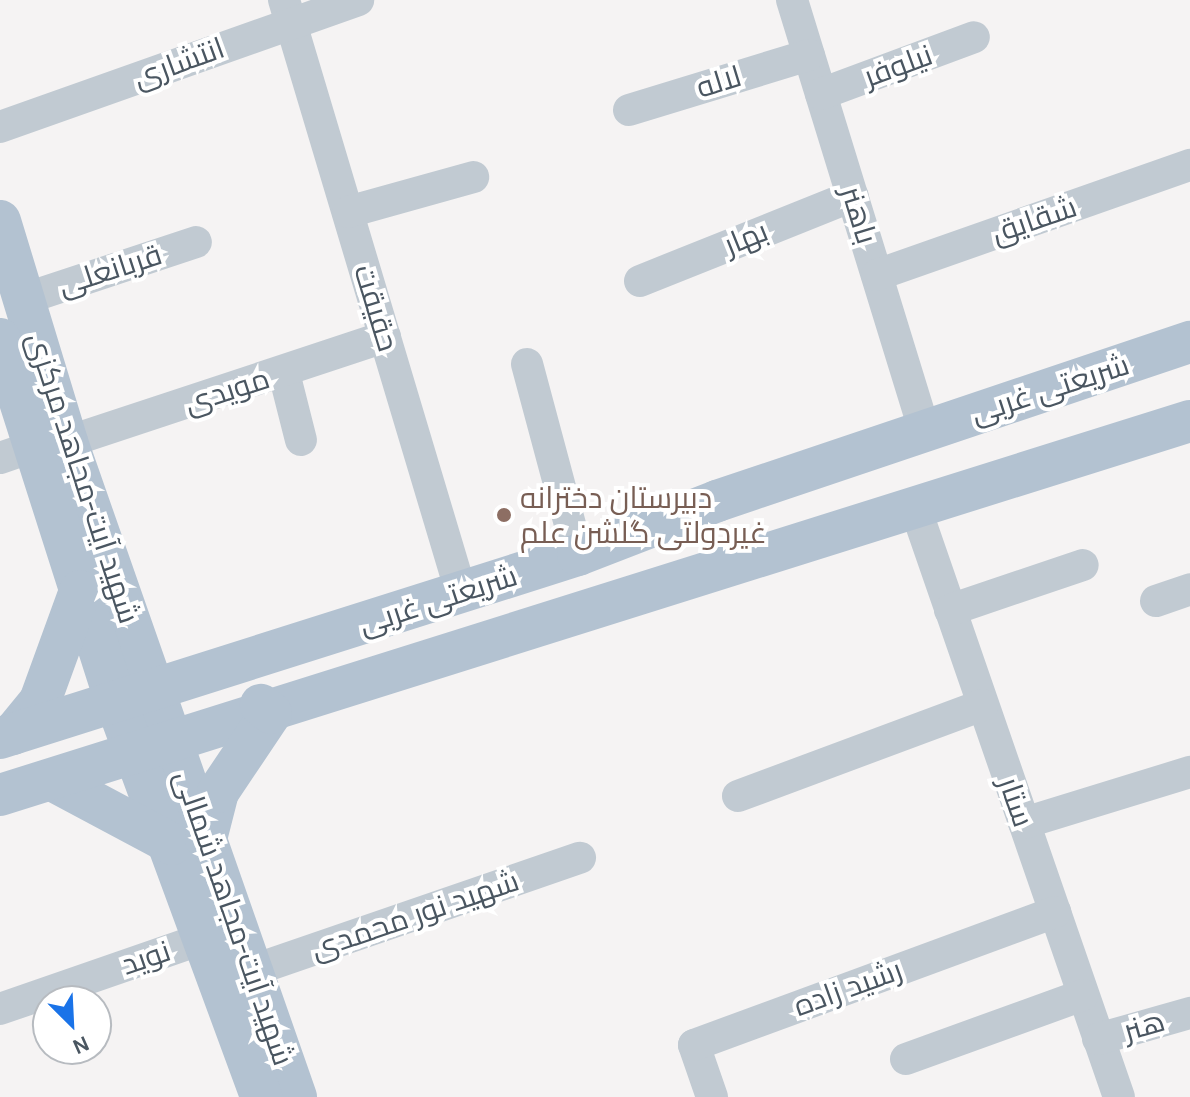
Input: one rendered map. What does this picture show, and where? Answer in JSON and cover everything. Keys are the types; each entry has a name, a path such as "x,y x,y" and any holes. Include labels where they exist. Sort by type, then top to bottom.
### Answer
{"main road":[{"name":"شهید آیت-مجاهد مرکزی","path":"0,221 24,299 34,449 135,696"},
{"name":"شهید آیت-مجاهد مرکزی","path":"0,339 80,591 135,696"},
{"name":"شریعتی غربی","path":"6,736 578,555 924,430 1190,342"},
{"name":"شریعتی غربی","path":"0,795 271,713 1190,421"},
{"path":"6,736 40,701 80,591"},
{"path":"52,780 189,842 271,713 254,700 251,660"},
{"name":"شهید آیت-مجاهد شمالی","path":"135,696 203,885 251,971 296,1097"},
{"name":"شهید آیت-مجاهد شمالی","path":"203,885 202,939 261,1097"}],"street":[{"name":"انتشاری","path":"0,127 288,12 358,0"},
{"name":"باهنر","path":"792,0 924,430"},
{"name":"حقیقت","path":"288,12 461,592"},
{"name":"نیلوفر","path":"821,94 974,37"},
{"name":"لاله","path":"629,110 809,55"},
{"name":"شقایق","path":"877,275 1190,165"},
{"path":"348,212 473,177"},
{"name":"بهار","path":"640,281 853,196"},
{"name":"قربانعلی","path":"24,299 196,242"},
{"name":"مویدی","path":"34,449 284,373 385,337"},
{"path":"527,364 578,555"},
{"path":"284,373 301,440"},
{"name":"ستار","path":"915,507 1119,1097"},
{"path":"950,610 1083,565"},
{"path":"1156,601 1190,589"},
{"path":"738,796 983,705"},
{"path":"1024,823 1190,772"},
{"name":"شهید نور محمدی","path":"251,971 580,858"},
{"name":"رشید زاده","path":"712,1097 694,1045 1055,912"},
{"name":"نوید","path":"0,1009 202,939"},
{"path":"906,1059 1083,995"},
{"name":"هنر","path":"1098,1039 1190,1013"}],"place":[{"name":"دبیرستان دخترانه غیردولتی گلشن علم","path":"504,515"}]}
